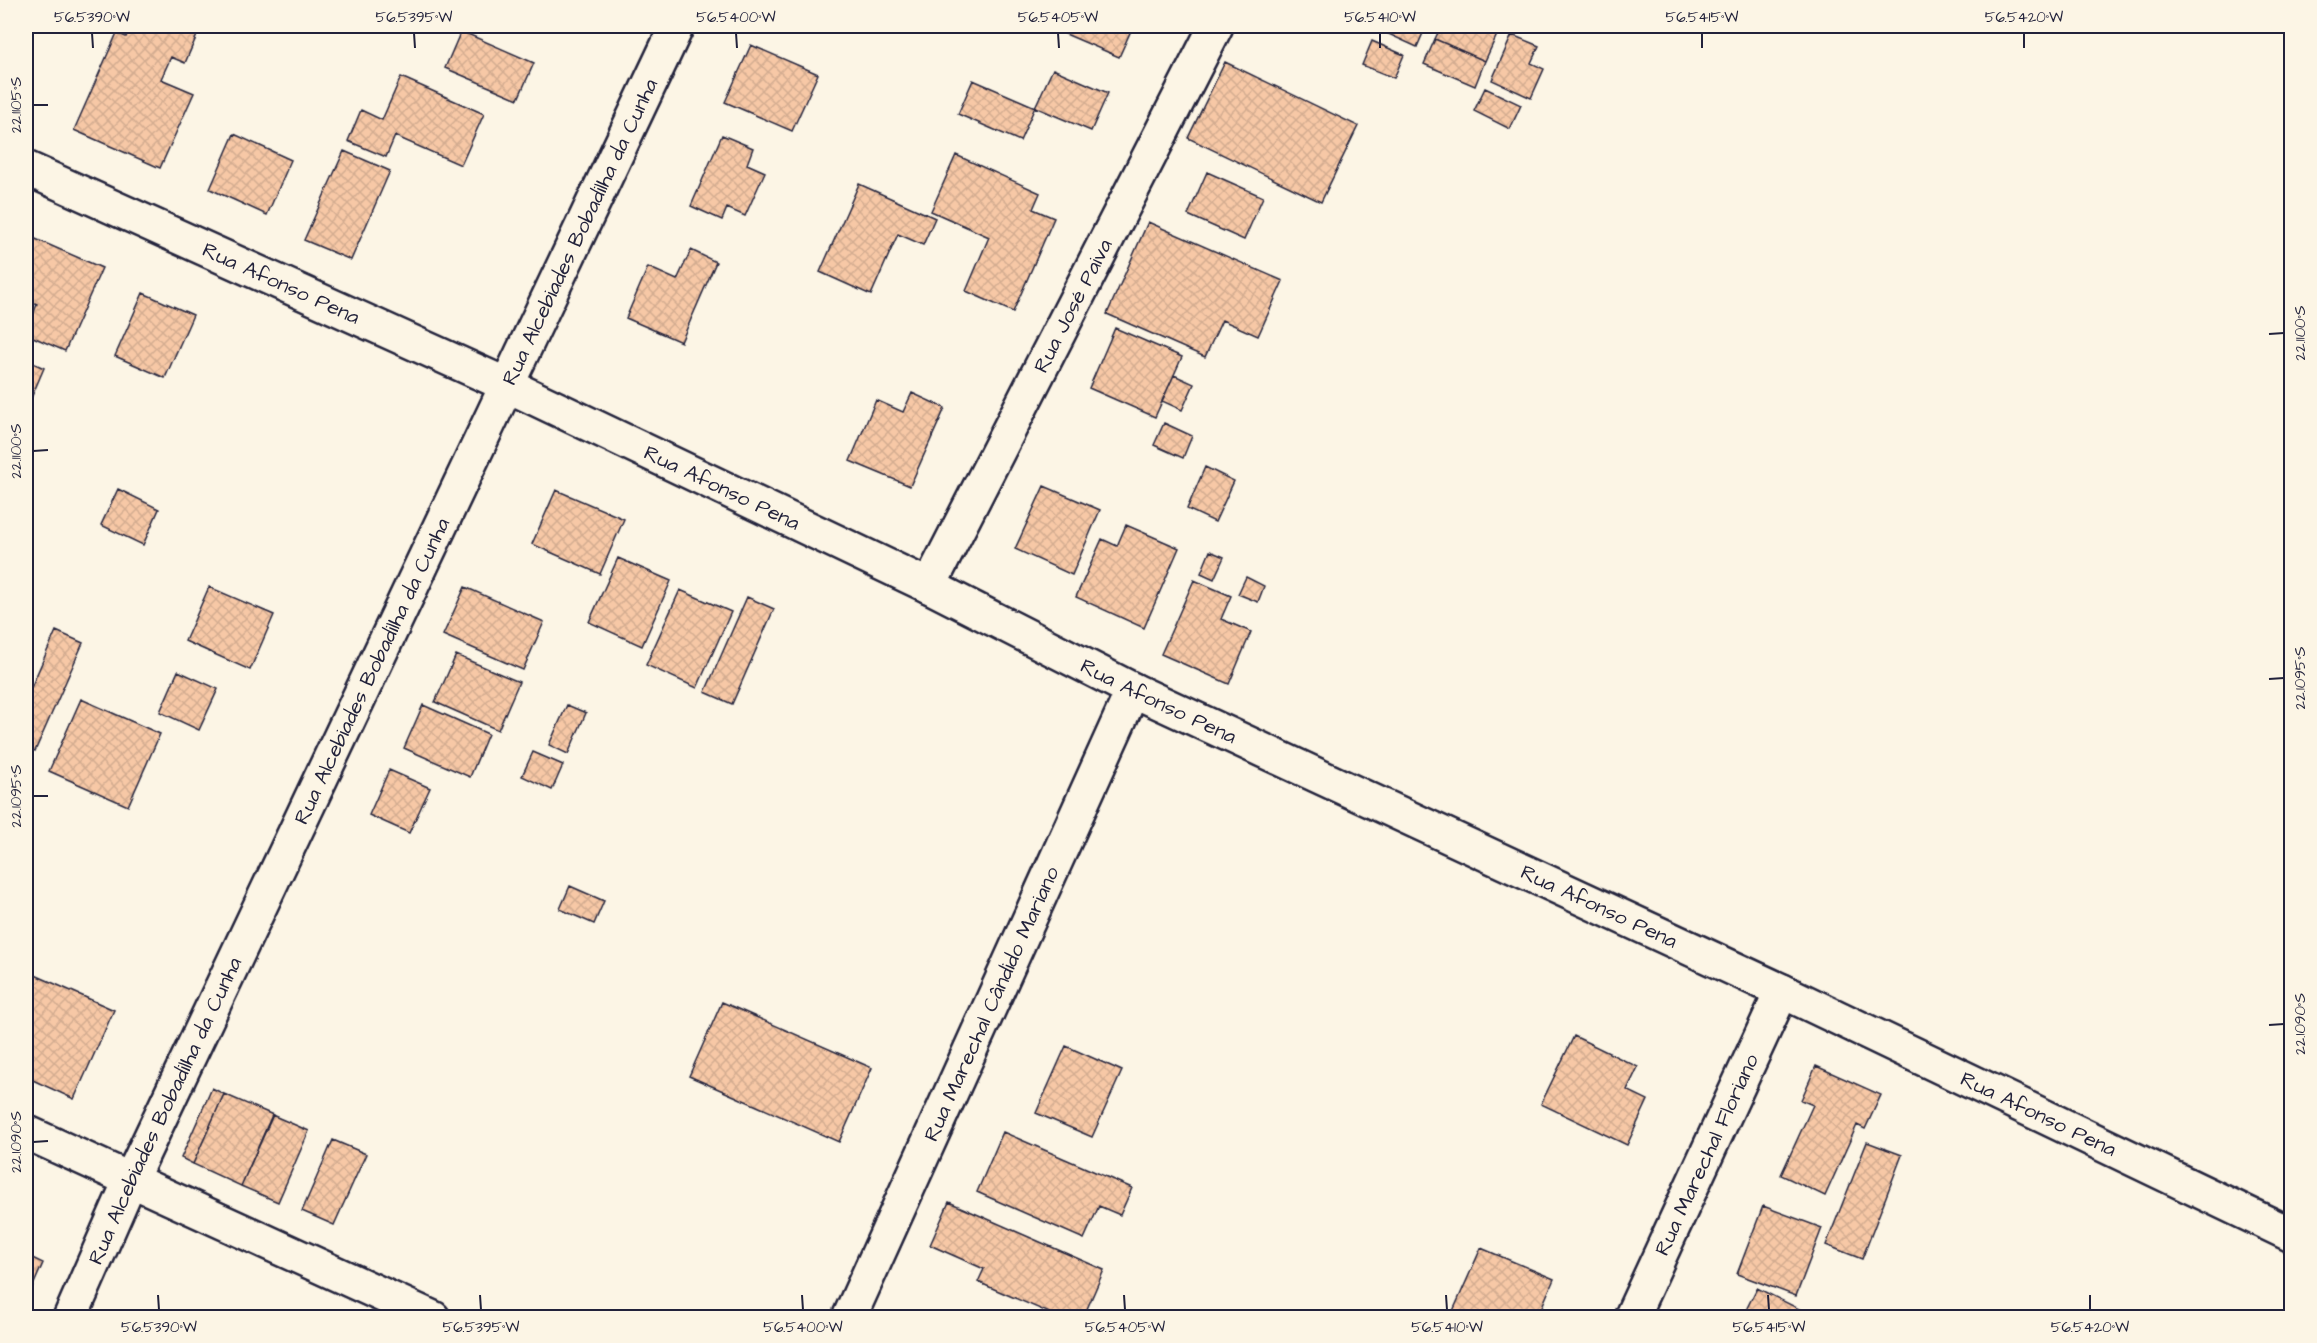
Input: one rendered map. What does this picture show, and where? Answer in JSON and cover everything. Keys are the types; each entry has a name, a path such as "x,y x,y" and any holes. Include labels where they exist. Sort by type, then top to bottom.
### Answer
{"street":[{"name":"Rua Alcebiades Bobadilha da Cunha","path":"69,1317 130,1181 677,26"},
{"name":"Rua José Paiva","path":"929,586 1216,26"},
{"name":"Rua Afonso Pena","path":"26,168 507,385 929,586 1133,690 1782,991 2292,1235"},
{"name":"Rua Marechal Cândido Mariano","path":"849,1317 1133,690"},
{"name":"Rua Marechal Floriano","path":"1631,1317 1782,991"},
{"path":"26,1132 434,1317"}],"building":[{"path":"131,26 201,26 185,63 171,57 161,79 194,93 160,168 74,130 117,33 126,37"},
{"path":"1047,26 1133,26 1119,57"},
{"path":"1387,26 1426,26 1417,47 1384,32"},
{"path":"1441,26 1501,26 1485,61 1435,39"},
{"path":"461,31 534,63 518,99 445,68"},
{"path":"1512,35 1539,46 1531,63 1544,69 1531,98 1492,80"},
{"path":"1435,39 1485,61 1475,86 1424,64"},
{"path":"1372,41 1404,55 1394,78 1362,65"},
{"path":"751,45 818,74 792,131 725,102"},
{"path":"1225,62 1358,126 1321,202 1188,138"},
{"path":"1053,69 1108,93 1091,131 1035,107"},
{"path":"401,77 484,114 461,165 395,136 386,157 348,141 361,110 382,120"},
{"path":"973,80 1035,107 1020,141 958,114"},
{"path":"1485,88 1521,105 1510,129 1474,111"},
{"path":"234,134 291,160 267,215 210,189"},
{"path":"722,135 753,148 747,164 765,172 745,216 727,208 722,220 691,206"},
{"path":"344,151 390,171 351,260 304,240"},
{"path":"956,155 1040,193 1033,209 1054,218 1013,312 966,291 989,237 931,211"},
{"path":"1207,172 1263,197 1244,240 1188,215"},
{"path":"859,184 935,218 923,245 898,234 871,295 820,272"},
{"path":"1148,222 1283,281 1258,336 1222,320 1205,357 1107,314"},
{"path":"31,237 102,268 65,351 26,334 37,304 26,299 26,249"},
{"path":"691,250 716,262 681,342 626,318 648,267 677,280"},
{"path":"143,293 193,315 165,378 115,356"},
{"path":"1115,328 1182,357 1155,417 1089,388"},
{"path":"26,360 44,368 26,410"},
{"path":"1174,375 1194,384 1182,410 1162,401"},
{"path":"912,393 945,408 910,486 850,461 876,400 903,412"},
{"path":"1164,423 1192,436 1183,458 1154,445"},
{"path":"1205,467 1234,481 1215,522 1187,509"},
{"path":"1044,486 1100,510 1072,575 1015,549"},
{"path":"118,489 159,509 143,545 101,525"},
{"path":"556,490 624,519 600,574 532,544"},
{"path":"1126,525 1179,548 1144,628 1076,597 1102,539 1117,546"},
{"path":"1210,551 1224,557 1214,579 1201,573"},
{"path":"618,558 671,581 642,646 589,622"},
{"path":"1246,577 1264,586 1258,602 1238,594"},
{"path":"1194,580 1231,596 1221,619 1251,632 1229,684 1161,654"},
{"path":"209,587 274,615 250,670 185,641"},
{"path":"465,587 544,622 523,670 443,635"},
{"path":"680,590 731,612 697,688 646,665"},
{"path":"747,597 774,609 732,704 705,692"},
{"path":"56,631 83,643 35,751 26,747 26,699"},
{"path":"456,655 519,682 498,730 435,702"},
{"path":"178,671 218,689 199,730 160,712"},
{"path":"81,699 160,734 128,806 49,771"},
{"path":"423,705 488,734 470,777 404,748"},
{"path":"567,705 586,713 568,754 549,745"},
{"path":"533,752 563,765 552,790 522,776"},
{"path":"389,770 430,788 409,833 369,815"},
{"path":"570,886 604,901 594,924 560,909"},
{"path":"26,971 114,1010 74,1099 26,1077"},
{"path":"722,1002 872,1068 839,1142 689,1076"},
{"path":"1574,1036 1638,1067 1627,1090 1648,1100 1627,1145 1541,1104"},
{"path":"1066,1046 1122,1071 1092,1137 1036,1113"},
{"path":"1816,1066 1881,1095 1865,1129 1857,1125 1825,1196 1781,1175 1813,1105 1801,1100"},
{"path":"212,1088 224,1094 193,1164 181,1158"},
{"path":"224,1094 273,1115 241,1186 193,1164"},
{"path":"272,1115 309,1131 278,1202 241,1186"},
{"path":"1003,1132 1132,1188 1120,1215 1099,1206 1084,1239 977,1192"},
{"path":"333,1140 366,1154 334,1225 302,1211"},
{"path":"1867,1142 1902,1155 1862,1259 1826,1245"},
{"path":"949,1202 1104,1270 1083,1318 1061,1318 978,1282 984,1269 930,1245"},
{"path":"1763,1206 1822,1228 1796,1296 1737,1274"},
{"path":"1481,1248 1554,1279 1537,1318 1469,1318 1453,1311"},
{"path":"26,1255 43,1263 26,1302"},
{"path":"1757,1288 1809,1314 1808,1318 1742,1318"}]}
